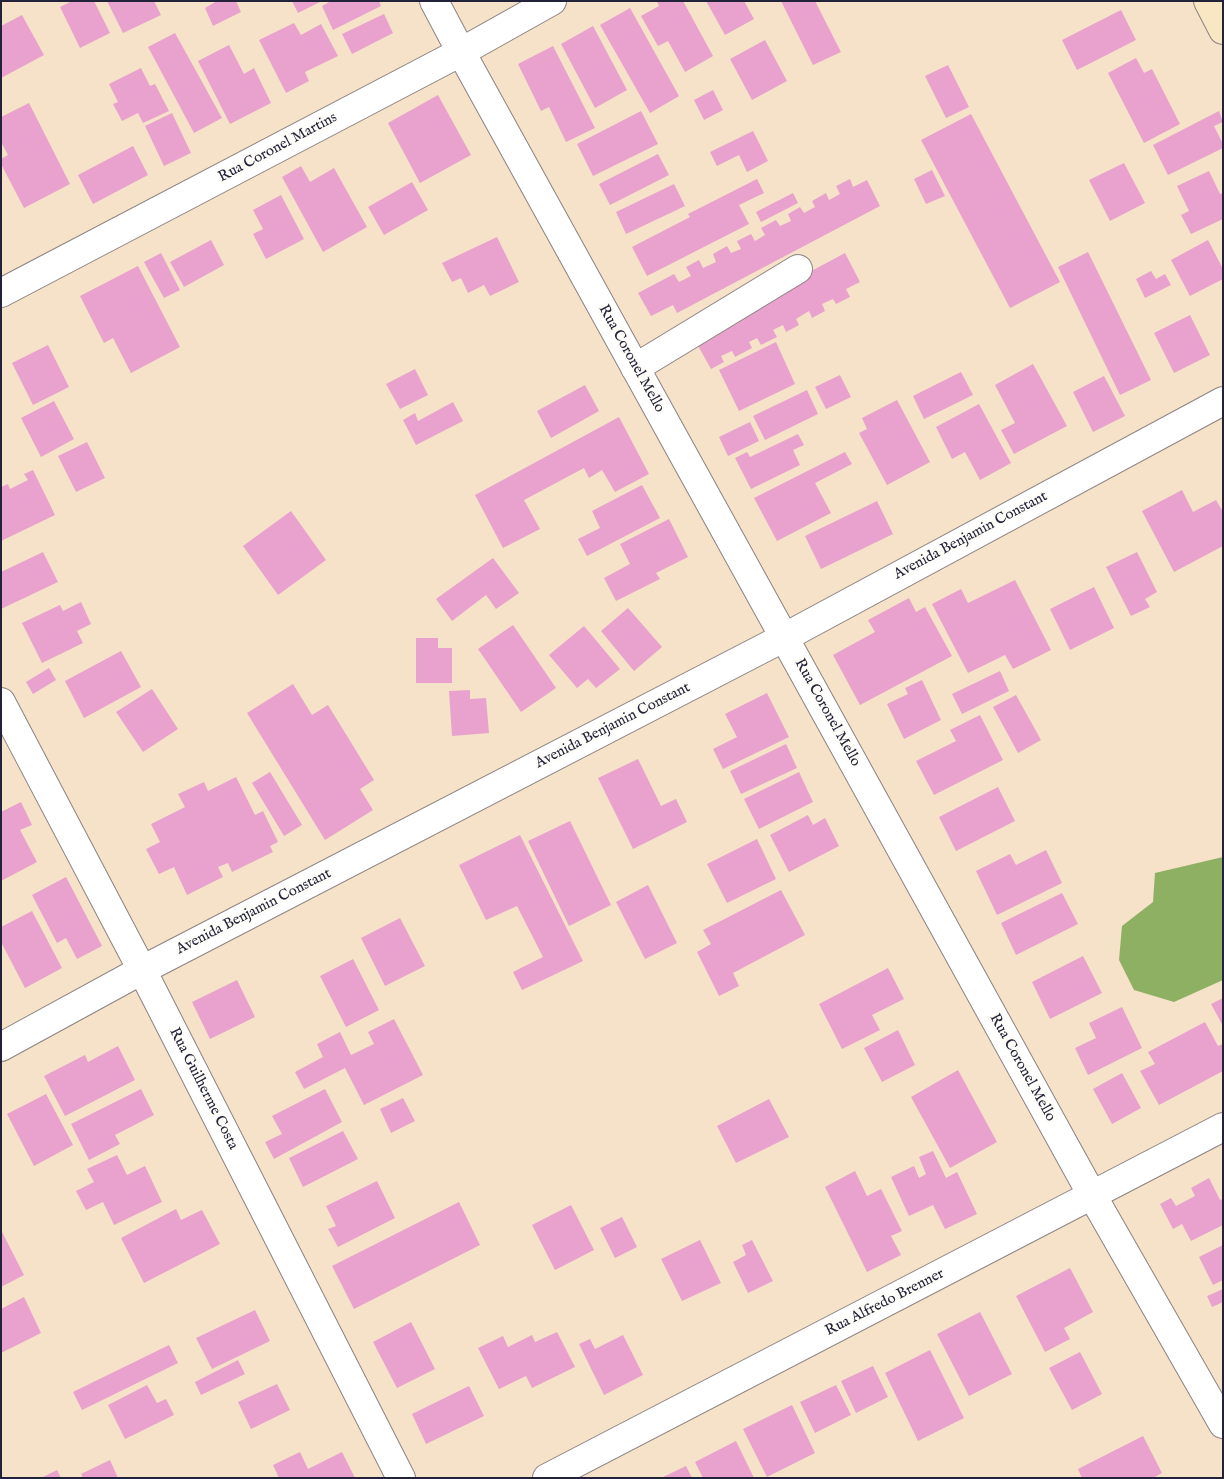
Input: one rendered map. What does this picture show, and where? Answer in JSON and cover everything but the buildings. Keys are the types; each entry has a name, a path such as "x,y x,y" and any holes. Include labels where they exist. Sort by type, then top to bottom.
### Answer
{"street":[{"name":"Rua Coronel Mello","path":"434,1 1092,1195 1223,1424"},
{"name":"Rua Coronel Martins","path":"1,293 461,52 552,1"},
{"path":"1208,1 1223,30"},
{"path":"636,368 798,269"},
{"name":"Avenida Benjamin Constant","path":"1,1047 142,970 785,637 1223,401"},
{"name":"Rua Guilherme Costa","path":"1,702 142,970 401,1478"},
{"name":"Rua Alfredo Brenner","path":"547,1478 1223,1127"}],"green space":[{"path":"1223,857 1223,980 1174,1002 1134,990 1119,960 1122,926 1153,902 1155,873"}]}
